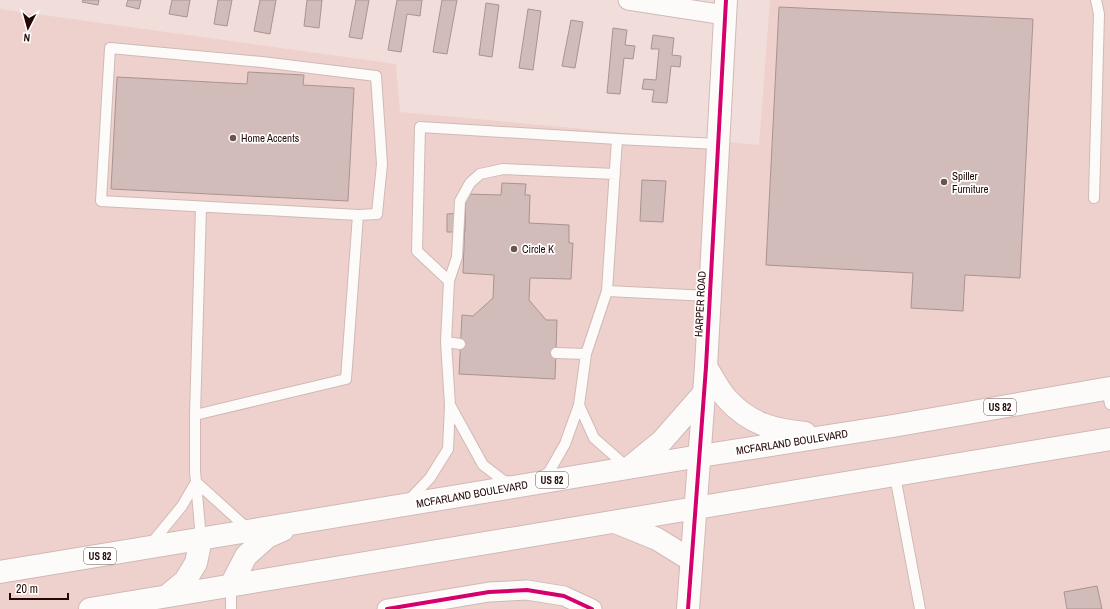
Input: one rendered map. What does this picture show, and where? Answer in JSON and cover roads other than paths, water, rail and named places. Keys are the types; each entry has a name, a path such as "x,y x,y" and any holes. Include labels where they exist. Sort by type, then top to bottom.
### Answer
{"main road":[{"name":"HARPER ROAD","path":"688,609 706,367 725,7"},
{"path":"706,367 727,400 752,420 782,430 830,435"},
{"path":"628,468 662,441 704,394"},
{"name":"MCFARLAND BOULEVARD","path":"0,572 830,435 1109,394"},
{"path":"90,609 1110,439"},
{"path":"231,585 246,556 267,537 300,522"},
{"path":"615,522 657,539 691,560"},
{"path":"168,595 185,581 196,563 201,539"}],"street":[{"name":"HARPER ROAD","path":"628,0 725,7"},
{"path":"387,609 451,604 489,592 528,590 564,596 592,609"}],"lane":[{"path":"1094,198 1099,14 1096,0"},
{"path":"110,48 262,62 376,76 382,164 377,214 358,215 101,201 110,48"},
{"path":"449,281 418,251 420,127 718,144"},
{"path":"450,405 482,465 504,481 528,484 549,472 565,444 579,405 586,354 607,291 617,139"},
{"path":"404,505 430,478 448,449 450,405 446,342 449,281 457,256 460,201 470,183 480,174 503,169 615,174"},
{"path":"201,207 195,415 196,482 201,539"},
{"path":"195,415 346,380 358,215"},
{"path":"607,291 709,296"},
{"path":"446,342 460,344"},
{"path":"556,353 586,354"},
{"path":"579,405 594,438 628,468"},
{"path":"895,476 920,609"},
{"path":"196,482 250,531"},
{"path":"147,548 182,506 196,482"},
{"path":"231,585 231,609"}],"place":[{"name":"Home Accents","path":"233,138"},
{"name":"Spiller Furniture","path":"944,182"},
{"name":"Circle K","path":"514,249"}]}
